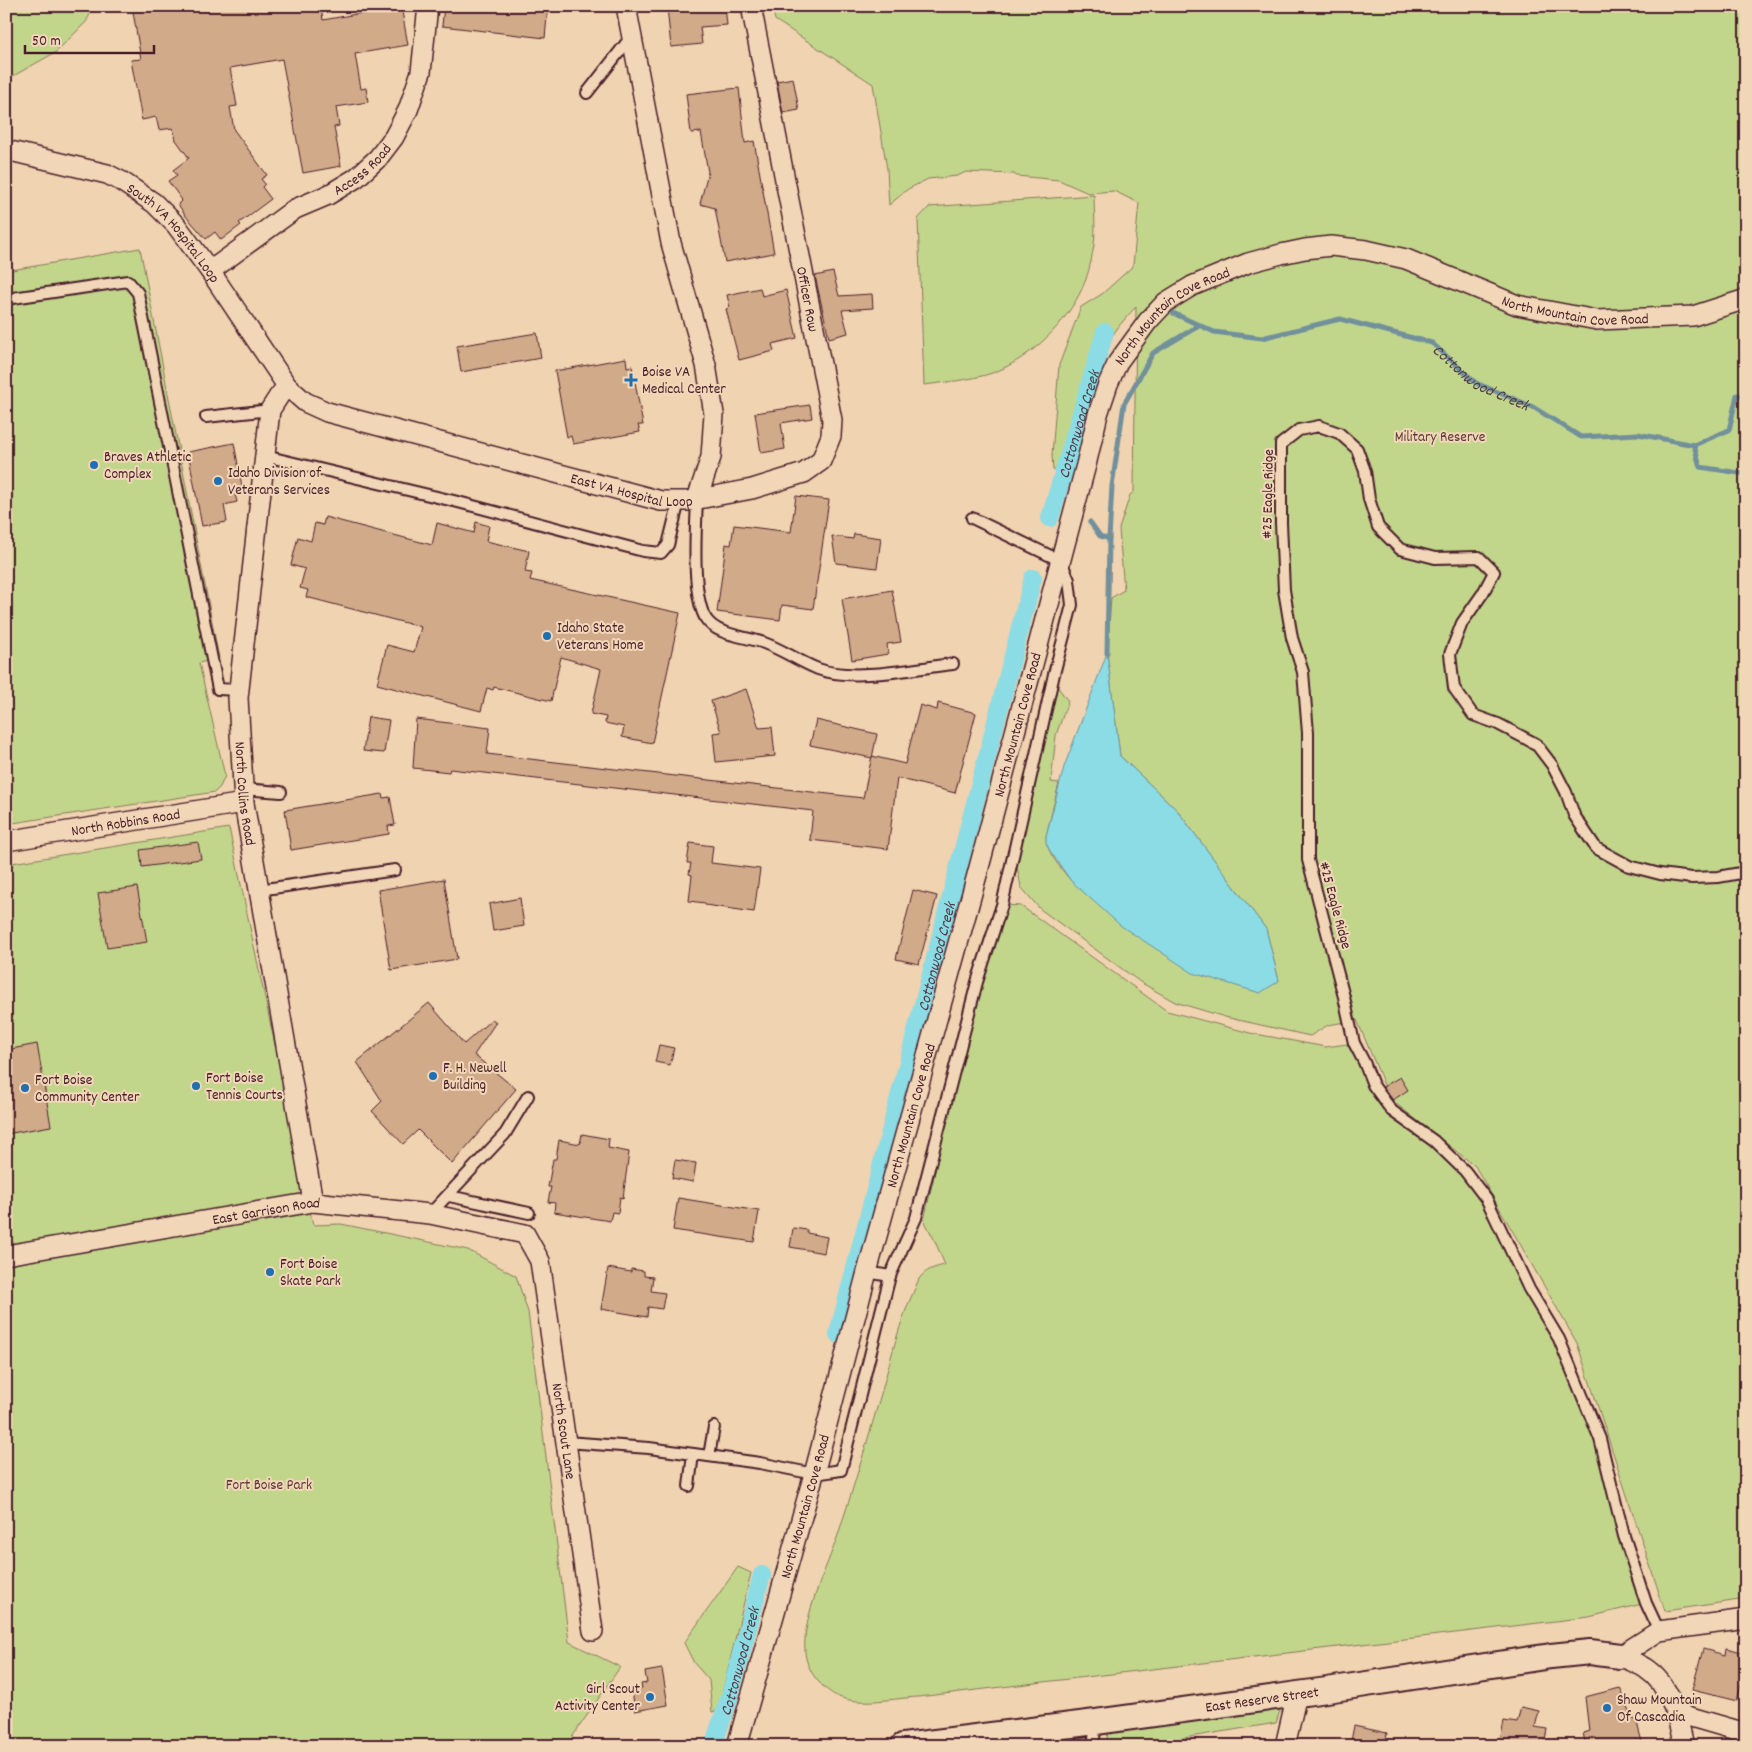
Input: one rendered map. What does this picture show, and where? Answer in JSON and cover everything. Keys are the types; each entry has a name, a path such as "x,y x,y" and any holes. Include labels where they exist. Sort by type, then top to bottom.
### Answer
{"street":[{"name":"Access Road","path":"210,271 295,209 328,194 356,178 378,158 394,137 408,110 421,72 428,6"},
{"name":"East VA Hospital Loop","path":"287,386 305,402 347,419 662,501 688,500 711,457 714,414 706,365 671,243 626,6"},
{"name":"Officer Row","path":"688,500 752,489 804,473 821,461 831,436 832,420 751,6"},
{"name":"South VA Hospital Loop","path":"6,150 95,170 121,181 154,203 176,226 210,271 287,386"},
{"name":"North Mountain Cove Road","path":"737,1746 814,1474 867,1272 977,874 1061,561 1098,414 1118,362 1148,321 1166,302 1192,286 1217,275 1280,254 1305,248 1331,246 1366,250 1406,259 1517,305 1596,320 1692,316 1746,299"},
{"name":"North Collins Road","path":"287,386 270,410 238,698 244,796 313,1202"},
{"name":"North Robbins Road","path":"6,841 244,796"},
{"name":"East Garrison Road","path":"6,1255 313,1202 430,1214 525,1234"},
{"name":"North Scout Lane","path":"525,1234 540,1261 593,1632"},
{"path":"1620,1656 1659,1631 1746,1619"},
{"name":"East Reserve Street","path":"903,1746 1096,1722 1551,1656 1590,1652 1620,1656"},
{"path":"1620,1656 1646,1669 1664,1688 1676,1713 1684,1746"},
{"path":"1285,1746 1296,1694"},
{"path":"1676,1713 1746,1733"}],"lane":[{"path":"587,93 632,36"},
{"path":"6,299 128,281 138,293 218,689 240,690"},
{"path":"206,417 270,410"},
{"name":"#25 Eagle Ridge","path":"1659,1631 1646,1603 1624,1536 1600,1439 1559,1339 1529,1289 1487,1200 1465,1171 1434,1141 1392,1111 1373,1085 1354,1043 1344,997 1308,860 1308,733 1303,672 1292,638 1284,590 1281,523 1281,444 1299,430 1318,426 1339,433 1357,449 1365,470 1368,499 1378,527 1400,549 1435,558 1479,557 1494,572 1483,593 1462,623 1450,654 1454,688 1473,714 1498,724 1536,744 1552,765 1566,792 1574,815 1596,848 1629,866 1660,874 1692,878 1718,877 1746,872"},
{"path":"265,456 458,502 643,551 660,553 668,545 688,500"},
{"path":"688,500 700,606 705,618 712,626 764,643 818,669 843,675 954,664"},
{"path":"566,1442 649,1448 760,1463 814,1474 841,1470 890,1276 916,1218 977,982 1006,892 1054,674 1072,604 1070,580 1061,561 972,518"},
{"path":"244,796 281,792"},
{"path":"259,890 395,870"},
{"path":"430,1214 449,1196 505,1134 528,1096"},
{"path":"449,1196 529,1213"},
{"path":"867,1272 890,1276"},
{"path":"709,1456 714,1427"},
{"path":"689,1486 693,1454"},
{"path":"1093,1746 1096,1722"}],"green space":[{"path":"6,6 94,6 86,22 56,52 6,80"},
{"name":"Military Reserve","path":"772,6 1746,6 1746,1599 1665,1611 1577,1343 1475,1166 1390,1099 1357,1020 1328,1025 1310,1036 1225,1017 1175,1002 1140,982 1040,909 1021,887 1016,861 1030,780 1057,686 1068,701 1056,735 1051,782 1059,783 1046,836 1048,848 1059,866 1071,881 1279,981 1266,929 1177,810 1120,756 1107,653 1111,598 1124,590 1119,529 1130,495 1134,492 1136,307 1120,324 1097,363 1081,406 1063,473 1053,470 1052,455 1059,365 1081,307 1102,294 1133,266 1139,203 1114,191 1088,193 1059,180 1017,176 1014,174 966,172 957,176 928,179 908,189 889,205 887,169 873,84 775,20"},
{"path":"1094,195 1095,239 1087,275 1072,307 1053,332 1029,353 1002,369 964,380 924,385 918,219 929,207"},
{"name":"Braves Athletic Complex","path":"140,248 219,658 199,663 225,776 220,787 215,792 6,824 6,271"},
{"name":"Fort Boise Park","path":"229,828 313,1225 341,1224 468,1250 516,1276 528,1312 569,1642 620,1667 566,1746 6,1746 6,864"},
{"path":"1003,905 1021,906 1167,1011 1250,1033 1326,1047 1354,1043 1392,1111 1434,1141 1487,1200 1559,1339 1600,1439 1646,1603 1589,1617 878,1701 847,1700 832,1694 821,1684 811,1672 806,1658 805,1638 807,1623 816,1592 850,1498 908,1304 921,1276 930,1269 945,1265 924,1220 978,982"},
{"path":"738,1567 751,1573 718,1710 712,1712 709,1680 694,1663 684,1643"},
{"path":"1282,1704 1276,1723 1134,1746 1106,1746 1108,1732"}],"water":[{"path":"1107,653 1120,756 1177,810 1266,929 1279,981 1260,993 1193,973 1121,926 1071,881 1046,843 1046,836 1064,767"}],"building":[{"path":"132,6 321,6 323,20 401,6 408,45 355,54 361,89 366,88 368,102 336,107 339,126 334,127 341,166 303,173 282,59 230,68 237,106 230,107 234,130 267,175 261,179 265,184 262,187 271,199 239,223 241,225 221,240 215,232 206,239 185,215 178,204 182,200 168,181 177,175 173,170 189,158 176,140 173,128 159,130 156,117 142,120 131,60 141,59"},
{"path":"444,6 548,6 545,38 442,26"},
{"path":"725,6 727,25 700,27 702,44 671,47 667,7"},
{"path":"793,78 799,110 783,113 777,81"},
{"path":"739,88 745,143 754,141 774,253 725,262 715,208 700,204 708,172 701,132 691,133 686,94"},
{"path":"833,272 839,296 872,294 873,308 842,310 848,333 829,338 815,276"},
{"path":"760,288 762,296 786,290 797,338 772,344 774,351 739,360 726,309 730,308 727,295"},
{"path":"537,333 541,358 461,372 457,346"},
{"path":"626,358 627,367 632,366 643,425 638,425 640,432 573,444 571,436 567,437 555,371"},
{"path":"810,405 812,418 781,423 785,449 761,453 755,413"},
{"name":"Idaho Division of Veterans Services","path":"234,443 243,492 235,494 237,502 224,505 227,522 202,526 188,452"},
{"path":"796,496 829,500 813,609 782,605 780,620 717,612 726,544 731,545 734,525 791,532"},
{"name":"Idaho State Veterans Home","path":"325,517 432,545 437,523 474,533 476,522 489,526 486,541 529,551 525,572 532,573 530,580 680,613 652,743 622,737 624,727 605,723 606,717 591,714 601,669 561,657 551,701 494,687 493,690 487,688 481,711 377,684 387,645 414,652 421,627 306,597 308,590 300,588 305,569 291,565 298,537 311,541 315,523 323,525"},
{"path":"854,534 881,538 877,568 836,563 832,536 853,539"},
{"path":"892,590 901,642 887,644 888,654 852,660 842,599"},
{"path":"746,689 759,728 772,727 775,756 716,762 713,733 721,732 711,701"},
{"path":"938,703 976,713 955,793 897,778 888,849 810,840 813,811 450,769 449,772 413,768 416,719 490,728 487,754 863,798 872,756 905,764 920,705 937,710"},
{"path":"368,717 389,720 384,753 363,751"},
{"path":"816,720 877,734 872,758 810,745"},
{"path":"382,794 383,798 390,797 395,825 388,826 389,834 291,850 285,810"},
{"path":"198,842 201,859 142,867 140,850"},
{"path":"690,843 713,846 711,863 760,869 754,912 689,901 692,875 689,874 691,863 687,863"},
{"path":"444,879 457,959 391,970 378,890"},
{"path":"137,887 147,942 107,948 98,893"},
{"path":"913,890 937,896 919,964 896,959"},
{"path":"520,898 524,926 493,931 489,904"},
{"name":"F. H. Newell Building","path":"429,1003 464,1044 492,1019 496,1022 474,1055 516,1089 452,1164 418,1130 403,1144 372,1111 382,1101 357,1062"},
{"name":"Fort Boise Community Center","path":"37,1044 51,1126 6,1134 6,1050"},
{"path":"659,1045 674,1048 670,1065 655,1062"},
{"path":"1400,1077 1408,1090 1393,1100 1383,1087"},
{"path":"582,1134 609,1139 608,1148 629,1152 623,1198 620,1197 618,1213 612,1212 610,1221 554,1212 555,1203 548,1202 551,1187 548,1187 553,1159 556,1159 559,1140 580,1144"},
{"path":"675,1160 696,1163 693,1182 672,1178"},
{"path":"678,1198 759,1211 754,1242 673,1230"},
{"path":"793,1228 807,1230 807,1233 827,1237 824,1253 790,1247"},
{"path":"608,1268 631,1272 631,1269 644,1271 644,1276 653,1277 651,1291 665,1293 662,1309 648,1307 647,1317 601,1309"},
{"path":"1726,1648 1746,1653 1746,1665 1737,1701 1692,1690 1703,1649 1725,1655"},
{"name":"Girl Scout Activity Center","path":"662,1669 668,1705 635,1711 632,1690 642,1688 641,1684 647,1683 645,1672"},
{"name":"Shaw Mountain Of Cascadia","path":"1620,1688 1634,1720 1636,1719 1643,1746 1586,1746 1583,1733 1589,1731 1585,1697"},
{"path":"1521,1707 1539,1711 1535,1727 1547,1729 1544,1746 1499,1746 1504,1721 1517,1723"},
{"path":"1354,1726 1387,1733 1385,1746 1350,1746"}],"waterway":[{"name":"Cottonwood Creek","path":"1173,313 1214,332 1262,338 1340,319 1432,343 1476,383 1533,407 1581,437 1638,434 1694,445"},
{"path":"1109,539 1112,486 1124,404 1153,353 1200,325"},
{"name":"Cottonwood Creek","path":"1050,518 1105,332"},
{"path":"1694,445 1729,430 1737,395 1746,397"},
{"name":"Cottonwood Creek","path":"1694,445 1700,467 1746,474"},
{"path":"1090,522 1100,536 1109,539 1107,653"},
{"name":"Cottonwood Creek","path":"838,1334 1033,578"},
{"name":"Cottonwood Creek","path":"713,1746 729,1699 762,1575"}],"place":[{"name":"Boise VA Medical Center","path":"631,380"},
{"name":"Braves Athletic Complex","path":"94,465"},
{"name":"Idaho Division of Veterans Services","path":"218,481"},
{"name":"Idaho State Veterans Home","path":"547,636"},
{"name":"F. H. Newell Building","path":"433,1076"},
{"name":"Fort Boise Tennis Courts","path":"196,1086"},
{"name":"Fort Boise Community Center","path":"25,1088"},
{"name":"Fort Boise Skate Park","path":"270,1272"},
{"name":"Girl Scout Activity Center","path":"650,1697"},
{"name":"Shaw Mountain Of Cascadia","path":"1607,1708"}]}
